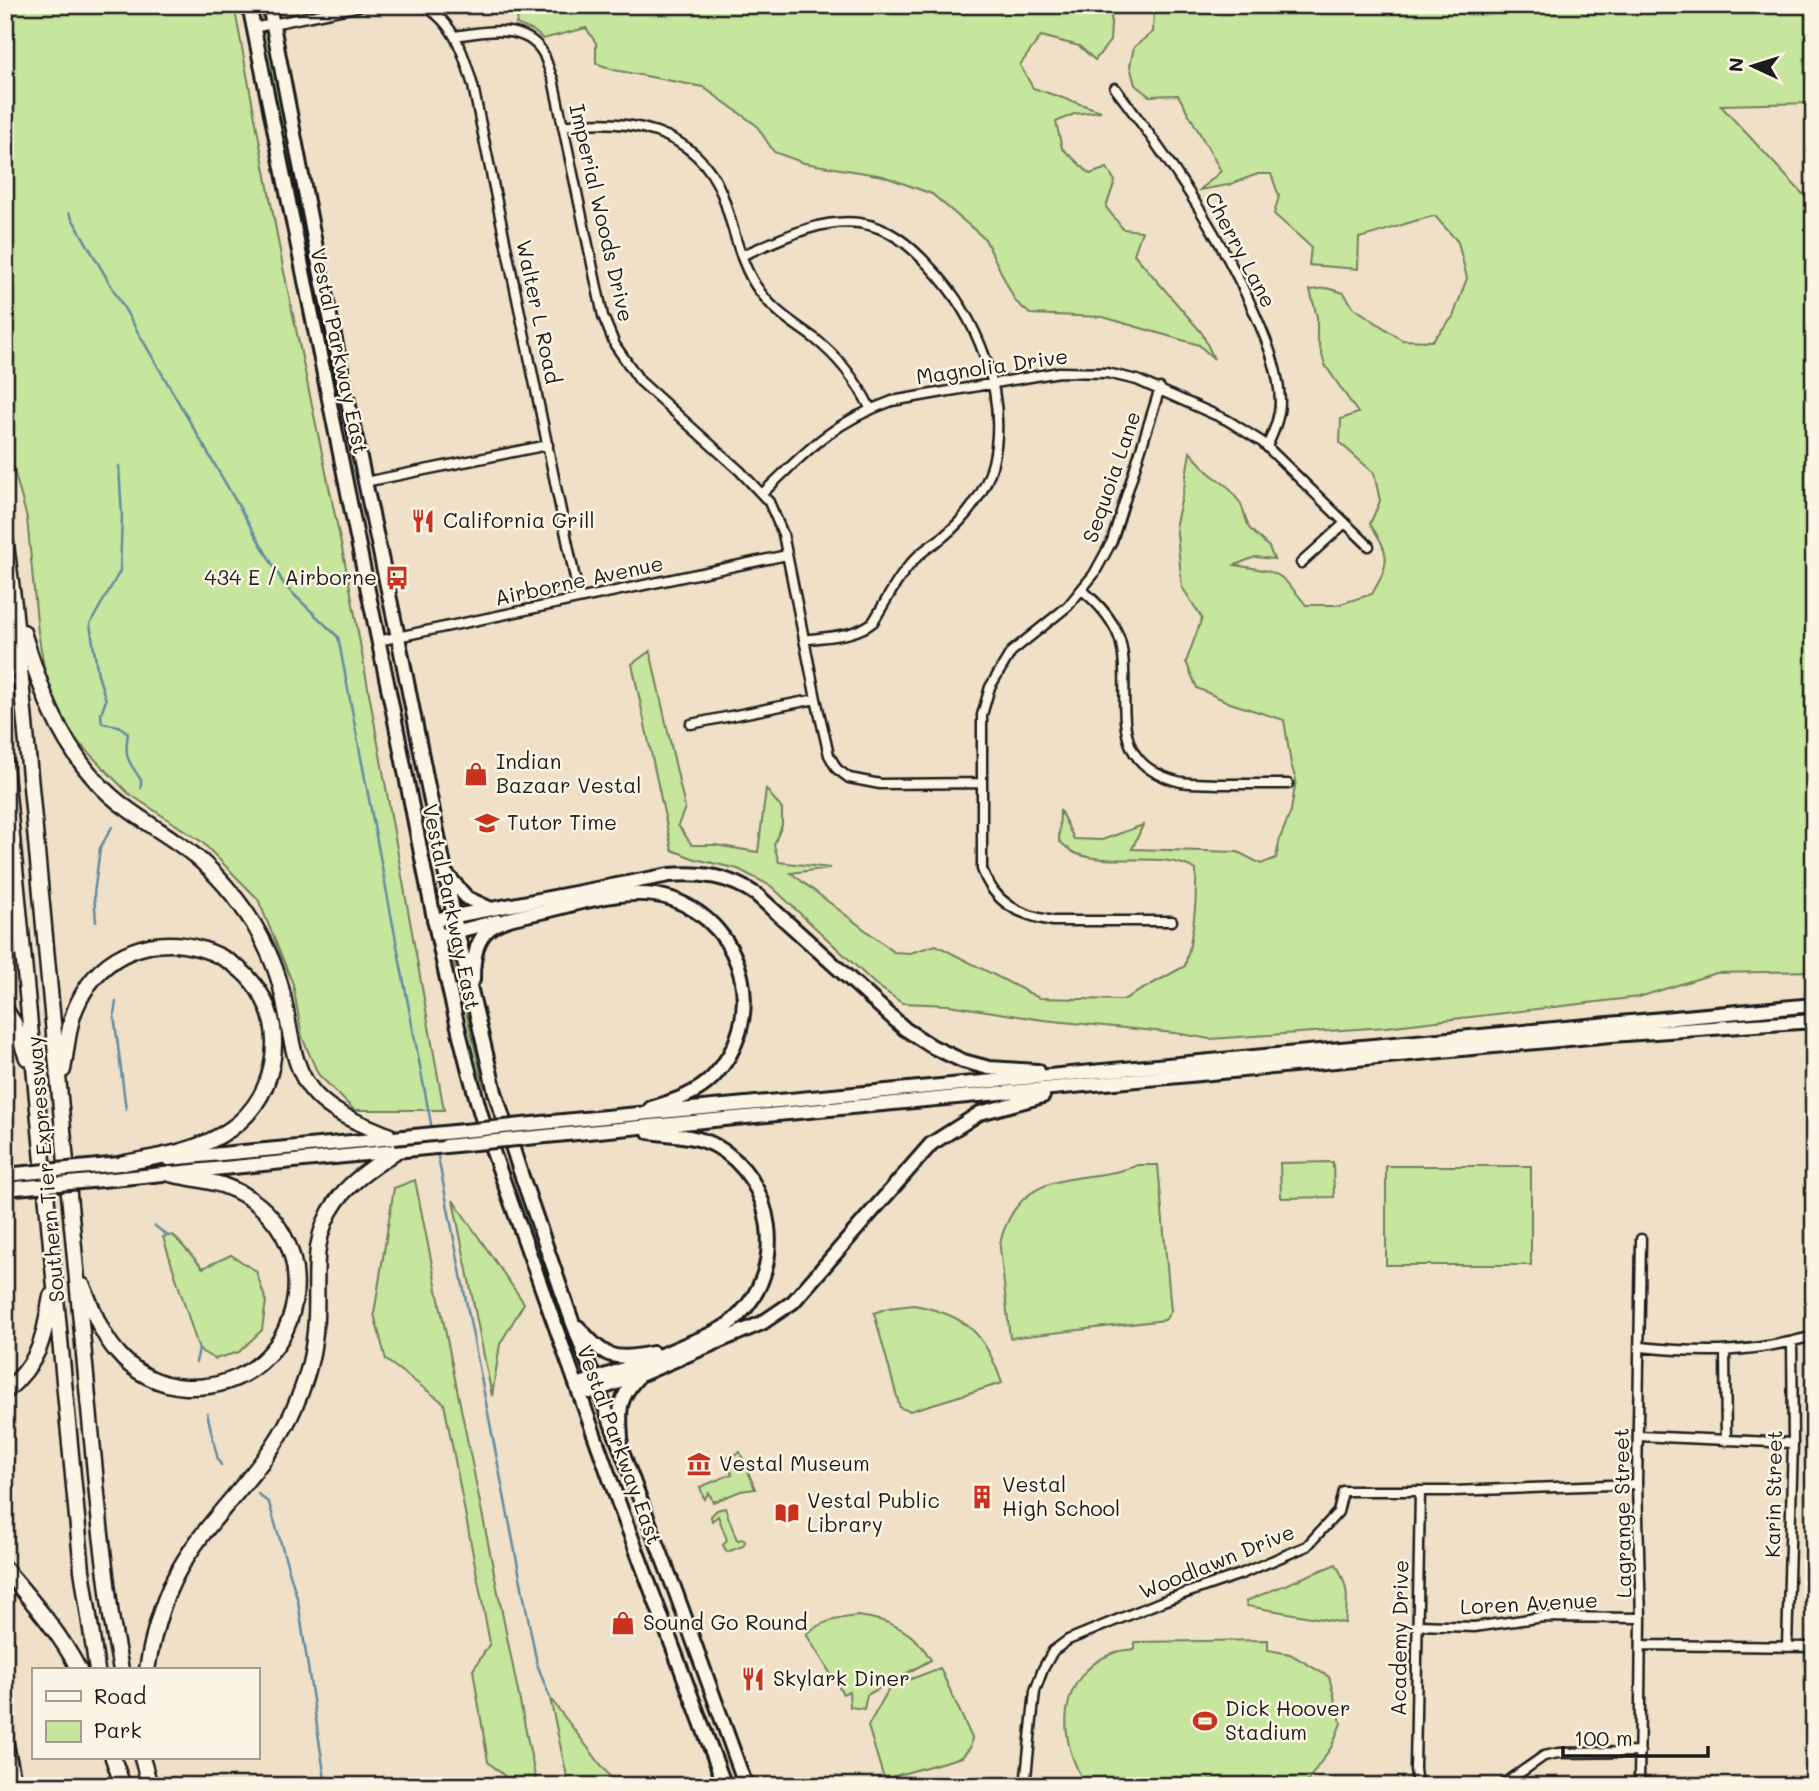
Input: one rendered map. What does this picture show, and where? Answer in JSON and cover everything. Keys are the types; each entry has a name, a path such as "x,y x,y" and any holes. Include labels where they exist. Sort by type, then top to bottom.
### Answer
{"highway":[{"name":"Southern Tier Expressway","path":"5,537 14,605 100,1526 121,1668"},
{"path":"14,605 53,720 74,754 98,783 125,808 194,856 220,880 255,926 280,984 296,1059 304,1079 316,1095 336,1112 352,1122 374,1128 395,1144 344,1191 323,1222 316,1250 317,1303 314,1340 306,1376 290,1416 271,1450 174,1579 159,1618 146,1668"},
{"name":"Southern Tier Expressway","path":"5,763 82,1570 97,1668"},
{"path":"60,1089 77,1004 91,981 119,957 145,946 165,943 194,945 218,954 236,965 251,981 267,1006 275,1049 269,1078 259,1100 248,1115 213,1140 121,1171"},
{"path":"5,1009 14,1023 26,1054 36,1093"},
{"path":"78,1274 97,1319 116,1352 135,1369 158,1381 179,1386 218,1385 243,1375 269,1356 289,1322 297,1296 296,1270 285,1234 268,1213 244,1196 222,1185 170,1174"},
{"path":"5,1392 20,1379 36,1357 43,1341 54,1278"},
{"path":"5,1569 44,1614 78,1668"},
{"path":"116,1760 123,1786"},
{"path":"144,1760 148,1780"}],"main road":[{"name":"Vestal Parkway East","path":"248,5 456,1026 487,1135 619,1504 725,1786"},
{"name":"Vestal Parkway East","path":"269,5 321,274 473,1005 512,1145 572,1321 746,1786"},
{"path":"445,872 467,898 498,915"},
{"path":"438,936 498,915 669,875 695,873 716,876 735,882 757,895 905,1029 933,1047 963,1061 989,1068 1074,1074"},
{"path":"434,920 498,915 615,896 637,895 663,897 683,904 712,925 737,961 743,983 745,1007 740,1033 729,1058 712,1078 689,1094 622,1123"},
{"path":"473,1005 473,965 476,948 498,915"},
{"path":"622,1123 1074,1074 1814,1005"},
{"path":"5,1189 121,1171 554,1129 1080,1086 1598,1036 1814,1021"},
{"path":"596,1384 640,1375 762,1323 793,1302 931,1144 980,1113 1080,1086"},
{"path":"579,1390 719,1331 737,1318 755,1295 765,1270 770,1242 765,1206 753,1182 736,1161 713,1145 695,1138 622,1123"},
{"path":"5,1175 121,1171 170,1174 395,1144"},
{"path":"572,1321 597,1349 621,1358 677,1348"},
{"path":"621,1451 619,1412 622,1397 640,1375"}],"street":[{"path":"253,27 365,5"},
{"path":"422,5 441,18 455,36"},
{"name":"Imperial Woods Drive","path":"455,36 512,32 527,38 542,52 553,79 603,316 615,345 640,381 762,494 776,517 788,555 829,755 837,769 856,780 888,783 981,783"},
{"name":"Walter L Road","path":"455,36 464,54 473,86 579,598"},
{"name":"Cherry Lane","path":"1115,88 1199,207 1240,278 1262,329 1273,359 1280,404 1275,428 1267,446"},
{"path":"563,126 596,122 623,123 651,130 688,148 699,158 721,191 754,284 777,312 828,350 853,378 870,408"},
{"path":"743,255 794,234 837,223 859,223 886,231 912,247 945,283 963,308 983,352 991,382 996,428 993,463 982,490 967,514 918,556 902,575 873,622 855,632 804,640"},
{"name":"Magnolia Drive","path":"762,494 816,441 870,408 925,393 991,382 1059,372 1089,372 1137,380 1227,420 1267,446 1369,546"},
{"name":"Sequoia Lane","path":"1160,388 1112,541 1094,574 1068,606 1011,652 990,687 982,715 982,869 991,890 1011,909 1035,918 1053,921 1172,921"},
{"path":"365,482 548,445"},
{"path":"1301,563 1345,523"},
{"name":"Airborne Avenue","path":"378,641 788,555"},
{"path":"1082,590 1108,615 1120,642 1125,724 1134,751 1144,762 1163,776 1182,782 1288,785"},
{"path":"691,724 816,699"},
{"name":"Lagrange Street","path":"1639,1786 1641,1618 1637,1485 1641,1239"},
{"path":"1641,1347 1685,1352 1726,1352 1758,1349 1814,1336"},
{"name":"Karin Street","path":"1787,1647 1793,1443 1792,1342"},
{"path":"1726,1352 1726,1441"},
{"path":"1639,1436 1793,1443"},
{"name":"Woodlawn Drive","path":"1025,1786 1035,1691 1053,1651 1068,1640 1307,1546 1338,1512 1343,1491 1420,1492 1637,1485"},
{"name":"Academy Drive","path":"1417,1786 1415,1769 1420,1492"},
{"name":"Loren Avenue","path":"1419,1625 1474,1627 1553,1617 1641,1618"},
{"path":"1641,1645 1814,1647"},
{"path":"5,1732 16,1786"},
{"path":"1501,1786 1544,1756 1558,1753 1640,1752"}],"green space":[{"path":"5,5 234,5 283,267 349,582 444,1110 354,1110 318,1074 302,1037 293,984 258,899 202,842 128,793 80,744 59,714 44,667 38,632 27,518 5,437"},
{"path":"521,5 1114,5 1110,41 1095,60 1079,46 1041,36 1020,65 1033,88 1101,111 1074,114 1056,122 1062,148 1090,174 1107,168 1115,181 1106,207 1123,229 1142,231 1134,254 1202,333 1214,359 1199,345 1103,317 1030,314 1015,301 985,239 932,194 883,176 804,163 774,152 756,125 703,87 614,70 596,63 596,43 586,28 543,39 534,31 516,24"},
{"path":"1148,5 1814,5 1814,103 1720,105 1814,206 1814,971 1716,973 1639,997 1386,1027 1210,1039 1043,1020 949,1005 902,1003 875,984 771,886 738,869 695,859 672,850 632,664 650,651 685,808 678,825 692,845 715,845 758,852 766,789 782,809 782,825 774,845 779,862 830,868 791,873 894,952 910,953 936,945 1039,998 1123,1000 1185,966 1194,918 1196,870 1169,861 1091,858 1075,853 1059,841 1060,810 1074,839 1102,840 1143,825 1132,849 1238,852 1261,864 1276,858 1280,838 1291,811 1296,780 1284,720 1230,703 1197,688 1186,662 1202,618 1182,587 1176,523 1190,452 1208,472 1228,487 1241,504 1249,528 1269,547 1274,559 1255,557 1235,565 1276,574 1289,584 1306,605 1337,605 1372,594 1383,573 1386,558 1370,524 1380,501 1374,473 1340,443 1341,419 1358,413 1325,365 1317,337 1317,317 1310,290 1327,288 1344,293 1353,307 1402,340 1432,341 1453,317 1467,278 1458,242 1435,216 1359,238 1358,269 1309,265 1311,247 1274,214 1279,196 1271,174 1258,174 1228,185 1200,190 1221,171 1178,95 1149,96 1135,85 1130,66 1134,47 1153,32 1154,8"},
{"path":"266,30 319,289 305,256 260,32"},
{"path":"447,939 484,1087 480,1093 460,1013"},
{"path":"1333,1162 1334,1197 1281,1198 1280,1163"},
{"path":"1138,1165 1158,1165 1171,1311 1165,1320 1010,1338 1000,1244 1008,1221 1021,1201 1035,1190 1050,1184 1121,1171"},
{"path":"1386,1166 1531,1166 1531,1265 1386,1265"},
{"path":"415,1180 537,1786 516,1786 488,1762 473,1670 490,1643 444,1403 386,1360 374,1314 394,1188"},
{"path":"453,1200 524,1303 500,1344 492,1396"},
{"path":"173,1235 203,1268 231,1255 256,1271 266,1301 262,1330 239,1352 215,1359 199,1350 163,1237"},
{"path":"914,1305 948,1314 972,1329 989,1351 1002,1383 910,1411 900,1408 874,1313 888,1308"},
{"path":"740,1452 755,1489 741,1491 713,1502 709,1493 704,1499 700,1487 732,1474 726,1458"},
{"path":"725,1508 737,1540 744,1539 745,1542 743,1546 727,1552 723,1545 727,1540 718,1516 712,1521 711,1516 717,1510"},
{"path":"1336,1564 1346,1593 1345,1623 1247,1606 1246,1601"},
{"path":"858,1616 881,1620 909,1634 931,1660 867,1695 864,1709 850,1707 849,1691 843,1694 806,1634 830,1621"},
{"path":"1268,1640 1268,1650 1290,1654 1329,1677 1341,1723 1332,1746 1304,1786 1087,1786 1070,1749 1067,1711 1072,1693 1081,1677 1094,1663 1115,1652 1135,1649 1135,1642"},
{"path":"940,1668 972,1738 970,1748 962,1757 884,1779 868,1726 890,1687"},
{"path":"550,1698 617,1786 569,1786"}],"waterway":[{"path":"69,213 285,586 338,637 432,1129"},
{"path":"119,466 122,516 120,571 90,624 98,675 106,700 101,714 102,723 119,726 128,733 127,754 141,780 141,788"},
{"path":"96,922 94,894 100,848 112,827"},
{"path":"116,1002 114,1014 126,1110"},
{"path":"437,1152 537,1664 550,1698"},
{"path":"155,1226 168,1236"},
{"path":"196,1362 199,1349"},
{"path":"207,1413 221,1465"},
{"path":"258,1494 269,1503 298,1601 326,1786"}],"place":[{"name":"California Grill","path":"423,521"},
{"name":"434 E / Airborne","path":"397,578"},
{"name":"Indian Bazaar Vestal","path":"476,774"},
{"name":"Tutor Time","path":"487,823"},
{"name":"Vestal Museum","path":"699,1464"},
{"name":"Vestal High School","path":"982,1497"},
{"name":"Vestal Public Library","path":"787,1513"},
{"name":"Sound Go Round","path":"623,1623"},
{"name":"Skylark Diner","path":"753,1679"},
{"name":"Dick Hoover Stadium","path":"1205,1721"}]}
